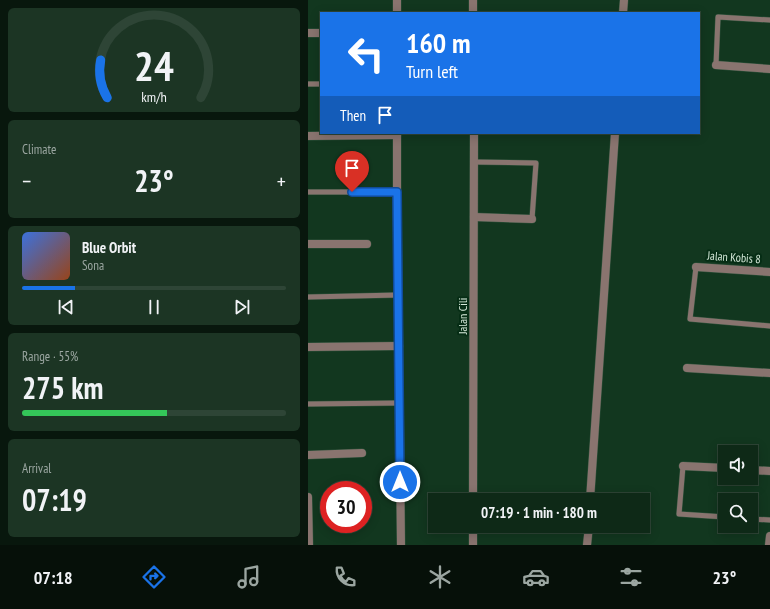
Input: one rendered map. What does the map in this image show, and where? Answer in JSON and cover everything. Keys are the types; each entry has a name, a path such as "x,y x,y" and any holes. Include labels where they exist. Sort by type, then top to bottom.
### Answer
{"street":[{"path":"397,0 397,12"},
{"path":"472,0 473,12"},
{"path":"623,12 624,0"},
{"path":"308,33 320,33"},
{"path":"716,65 770,69"},
{"path":"308,136 397,134 401,545"},
{"name":"Jalan Cili","path":"473,493 474,134"},
{"path":"590,493 614,134"},
{"path":"474,218 532,218"},
{"path":"308,244 367,244"},
{"name":"Jalan Kobis 8","path":"696,267 770,272"},
{"path":"308,347 398,346"},
{"path":"687,368 770,373"},
{"path":"308,455 362,453"},
{"path":"683,466 718,468"},
{"path":"758,470 770,471"},
{"path":"308,497 309,545"},
{"path":"473,533 473,545"},
{"path":"588,545 589,533"},
{"path":"770,536 770,545"}],"lane":[{"path":"716,65 718,17 770,20"},
{"path":"308,84 320,84"},
{"path":"474,162 536,163 532,218"},
{"path":"308,192 397,192"},
{"path":"696,267 690,319 770,326"},
{"path":"308,297 398,295"},
{"path":"308,404 399,403"},
{"path":"683,466 679,514 718,517"},
{"path":"758,519 770,520"}],"route":[{"path":"352,192 397,192 400,482"}]}
